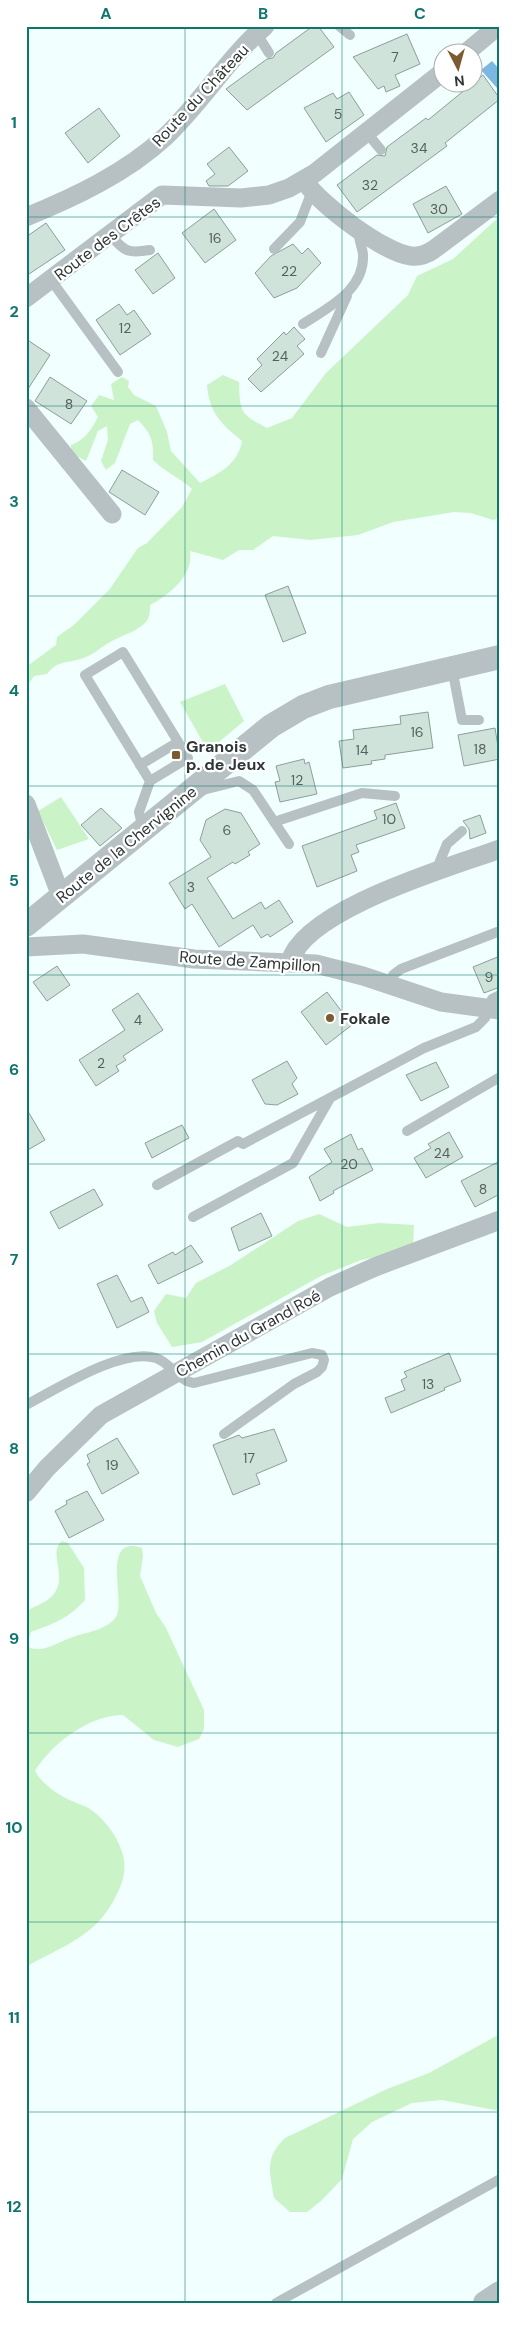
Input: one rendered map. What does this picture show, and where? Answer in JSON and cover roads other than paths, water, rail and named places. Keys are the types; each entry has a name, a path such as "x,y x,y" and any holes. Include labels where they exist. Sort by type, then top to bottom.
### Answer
{"street":[{"path":"479,42 498,26"},
{"name":"Route du Château","path":"26,217 69,200 118,172 164,137 261,30"},
{"name":"Route des Crêtes","path":"27,295 52,280 109,234 162,195 216,198 260,197 308,186 367,133 434,79"},
{"path":"308,186 345,220 359,230 397,252 417,256 433,250 500,200"},
{"path":"26,408 112,514"},
{"name":"Route de la Chervignine","path":"26,925 271,726 303,707 329,697 452,667 499,658"},
{"path":"26,804 61,896"},
{"path":"290,962 294,953 317,928 373,895 500,849"},
{"name":"Route de Zampillon","path":"26,947 83,944 194,959 290,962 326,966 441,1002 496,1005"},
{"name":"Chemin du Grand Roé","path":"26,1493 47,1468 101,1415 352,1277 500,1220"},
{"path":"485,2303 500,2293"}],"lane":[{"path":"339,26 350,35"},
{"path":"261,30 269,53"},
{"path":"367,133 380,150"},
{"path":"274,249 300,222 308,186"},
{"path":"321,353 361,268 363,254 359,230"},
{"path":"109,234 122,249 132,254 150,250"},
{"path":"52,280 118,372"},
{"path":"303,324 347,296"},
{"path":"143,830 139,812 150,781 188,758 123,652 85,675 150,781"},
{"path":"452,667 462,720 479,720"},
{"path":"140,765 178,742"},
{"path":"188,794 238,781 253,790 289,844"},
{"path":"274,822 362,794 395,796"},
{"path":"435,873 447,844 462,831"},
{"path":"388,985 393,975 401,969 500,932"},
{"path":"157,1185 238,1141 243,1144 424,1048 476,1027 496,1005"},
{"path":"408,1131 500,1077"},
{"path":"193,1217 293,1163 329,1099"},
{"path":"26,1405 109,1364 131,1357 157,1358 189,1382 202,1382 221,1375 312,1353 322,1355 324,1360 322,1367 317,1372 294,1384 224,1434"},
{"path":"276,2303 500,2179"}],"water":[{"path":"492,61 500,70 500,86 497,88 484,73 484,68"}],"place":[{"name":"Granois p. de Jeux","path":"176,755"},
{"name":"Fokale","path":"330,1018"}]}
